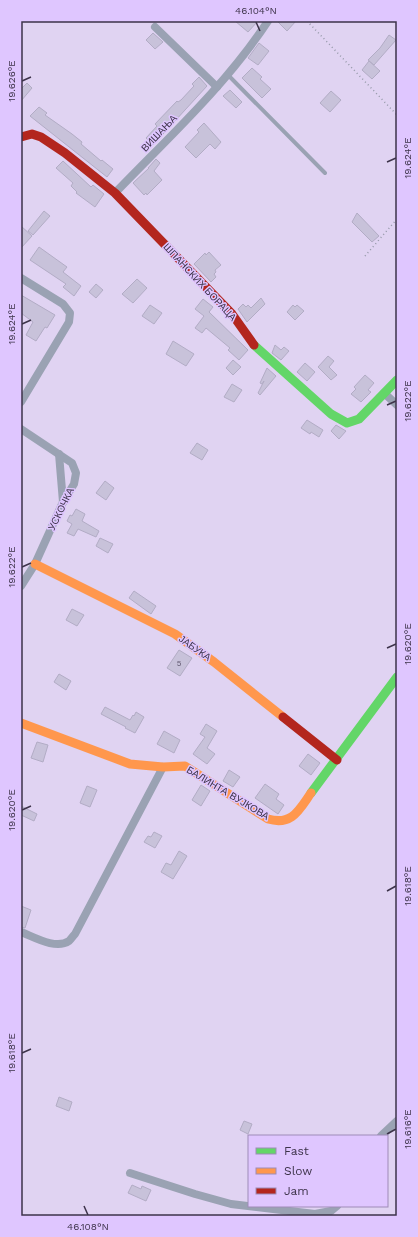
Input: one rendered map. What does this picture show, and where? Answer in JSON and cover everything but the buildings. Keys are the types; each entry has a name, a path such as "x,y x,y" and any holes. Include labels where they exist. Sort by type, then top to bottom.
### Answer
{"street":[{"name":"ВИШАЊА","path":"115,193 217,88 256,39 268,21"},
{"path":"155,27 217,88"},
{"name":"ШПАНСКИХ БОРАЦА","path":"25,136 37,135 50,143 65,153 115,193 232,314 251,342 266,357 332,414 348,423 359,420 397,380"},
{"path":"21,278 63,304 70,312 69,322 21,402"},
{"path":"384,393 397,405"},
{"name":"УСКОЧКА","path":"21,428 72,463 76,473 74,484 63,502 35,564 21,586"},
{"path":"59,454 63,502"},
{"name":"ЈАБУКА","path":"35,564 175,634 214,662 337,760"},
{"name":"БАЛИНТА ВУЈКОВА","path":"163,767 185,766 268,819 278,822 288,820 296,814 397,677"},
{"path":"21,723 130,764 163,767 75,934 69,941 60,944 51,943 21,932"},
{"path":"382,1135 397,1120"},
{"path":"130,1173 195,1194 231,1204 248,1206"},
{"path":"256,1207 316,1214 331,1211 336,1207"}],"lane":[{"path":"228,75 325,173"}],"path":[{"path":"307,21 397,115"},
{"path":"365,256 397,219"}],"traffic: fast":[{"path":"254,345 331,414 347,423 359,419 397,380"},
{"path":"311,793 397,677"}],"traffic: slow":[{"path":"35,564 175,634 214,662 283,717"},
{"path":"21,723 130,764 163,767 185,766 268,819 276,821 283,820 294,815 311,793"}],"traffic: jam":[{"path":"21,137 32,134 41,137 65,153 115,193 232,314 254,345"},
{"path":"283,717 337,760"}]}
